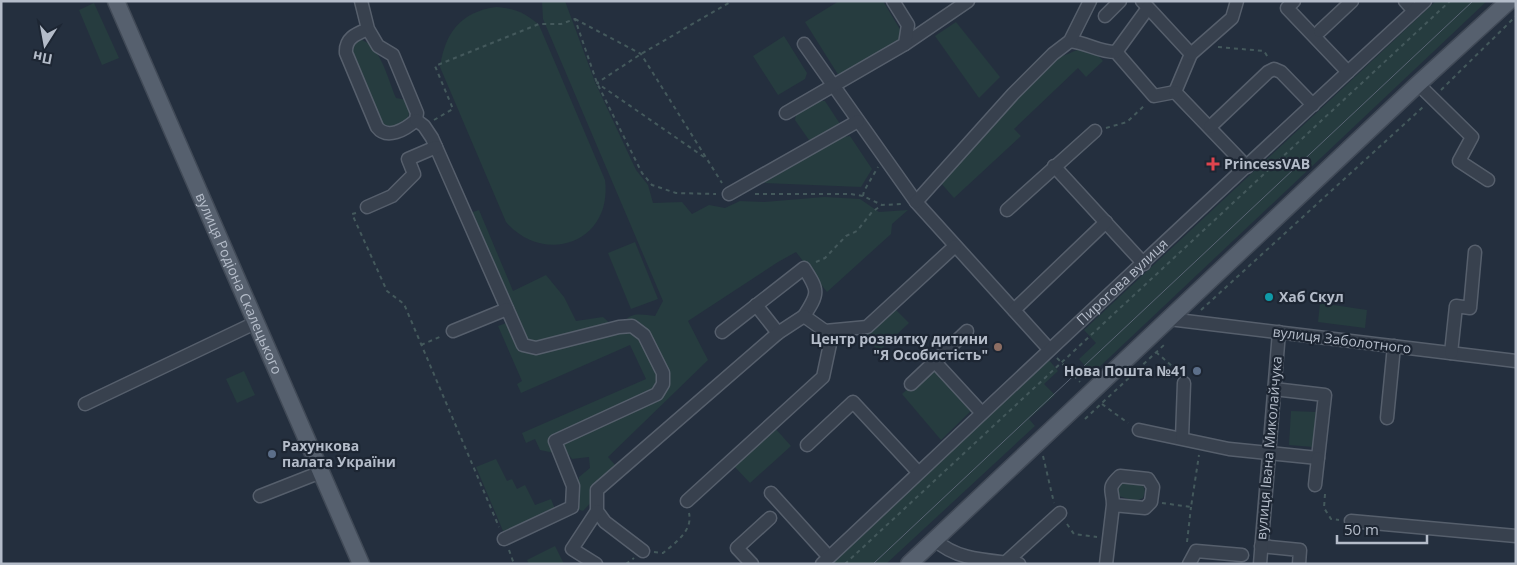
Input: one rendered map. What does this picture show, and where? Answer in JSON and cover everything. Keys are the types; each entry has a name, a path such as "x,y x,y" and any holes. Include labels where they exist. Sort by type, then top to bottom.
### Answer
{"main road":[{"name":"вулиця Родіона Скалецького","path":"116,1 361,564"},
{"path":"909,564 1418,84 1512,6"}],"street":[{"path":"361,1 368,29 378,46 393,55 420,123 436,147 523,345 536,348 618,327 632,326 644,335 663,373 663,384 657,394 555,441 573,486 572,507 504,539"},
{"path":"893,1 908,25 905,44"},
{"path":"786,113 905,44 968,1"},
{"path":"916,202 1012,94 1053,54 1070,41 1090,1"},
{"path":"1105,16 1120,1"},
{"path":"1175,92 1196,50 1232,18 1237,1"},
{"path":"1294,1 1287,8 1348,72"},
{"path":"1320,31 1352,1"},
{"name":"Пирогова вулиця","path":"825,561 981,412 1144,264 1348,72 1410,6 1425,1"},
{"path":"1116,52 1145,4 1196,50"},
{"path":"368,29 350,39 346,53 377,127 382,132 388,134 420,123"},
{"path":"1070,41 1086,43 1102,52 1116,52 1154,96 1175,92"},
{"path":"804,44 916,202 1049,349"},
{"path":"1210,127 1274,69 1281,72 1312,105"},
{"path":"1418,84 1472,138 1459,161 1488,180"},
{"path":"1175,92 1247,167"},
{"path":"729,194 858,121"},
{"path":"1007,210 1054,166 1095,132"},
{"path":"367,207 392,196 414,174 408,159 436,147"},
{"path":"1054,166 1144,264"},
{"path":"1014,310 1106,222"},
{"path":"825,330 866,327 955,246"},
{"path":"1451,353 1456,306 1470,308 1475,252"},
{"path":"596,564 572,549 597,512 597,490 778,333 804,316 816,298 814,283 804,268 722,332"},
{"path":"756,305 778,333"},
{"path":"453,331 507,309"},
{"path":"687,501 823,377 830,344 825,330 804,316"},
{"name":"вулиця Заболотного","path":"1169,319 1516,361"},
{"path":"85,404 255,323"},
{"path":"911,384 967,331"},
{"name":"вулиця Івана Миколайчука","path":"1260,564 1279,332"},
{"path":"1387,418 1394,346"},
{"path":"934,362 981,412"},
{"path":"1182,438 1184,383"},
{"path":"1274,389 1325,395 1315,485"},
{"path":"807,445 853,402 918,472"},
{"path":"1139,430 1229,449 1318,458"},
{"path":"260,496 321,472"},
{"path":"1106,564 1113,505 1111,484 1120,476 1148,479 1153,487 1152,502 1144,508 1113,505"},
{"path":"771,493 825,561"},
{"path":"597,512 605,522 643,551"},
{"path":"1006,562 1060,513"},
{"path":"752,564 738,548 770,518"},
{"path":"1351,521 1516,536"},
{"path":"935,540 945,549 966,558 1019,564"},
{"path":"1261,546 1300,550 1298,564"},
{"path":"1189,564 1196,551 1242,555"}],"path":[{"path":"598,83 641,54 732,1"},
{"path":"845,564 1450,1"},
{"path":"1188,321 1465,68 1512,6"},
{"path":"420,123 453,109 435,66 539,24 561,24 575,19 641,54"},
{"path":"575,19 598,83 642,173 652,185 676,193 729,194"},
{"path":"1196,50 1264,52 1274,69"},
{"path":"598,83 706,158"},
{"path":"1095,132 1127,122 1154,96"},
{"path":"863,196 864,191 884,158"},
{"path":"804,268 825,258 846,236 857,231 872,212 882,205"},
{"path":"367,207 352,214 386,291 404,304 514,564"},
{"path":"421,345 453,331"},
{"path":"1139,430 1102,404 1169,340"},
{"path":"1049,349 1082,385"},
{"path":"1156,352 1185,377 1184,383"},
{"path":"1196,551 1187,550 1191,507 1201,442"},
{"path":"1315,485 1325,491 1324,508 1331,518 1351,521"},
{"path":"626,564 643,551 663,553 685,534 690,519 687,501"},
{"path":"1152,502 1191,507"}],"green space":[{"path":"542,1 565,1 595,82 636,170 648,185 653,203 682,202 692,214 709,205 725,208 740,201 764,202 824,197 860,199 879,212 908,210 892,224 891,234 827,292 796,252 688,321 708,360 608,457 616,466 595,498 583,511 574,508 579,477 590,468 589,457 572,459 565,450 555,453 540,450 535,439 526,443 522,433 646,379 630,345 521,393 517,384 522,381 498,326 512,321 470,213 479,210 513,291 546,275 564,297 576,321 603,317 612,325 624,323 633,315 655,316 663,301 543,19"},
{"path":"839,1 883,1 901,31 899,40 839,76 805,22"},
{"path":"1436,1 1487,1 1092,374 1079,359 1096,343 1084,330"},
{"path":"94,3 119,58 102,65 79,10"},
{"path":"496,7 519,12 539,25 605,180 605,202 598,219 587,233 573,241 556,245 539,243 521,235 506,222 440,67 446,44 457,26 473,14"},
{"path":"956,22 1000,77 979,98 935,36"},
{"path":"784,36 807,73 805,79 778,95 753,56"},
{"path":"358,39 366,42 378,54 396,98 406,100 410,110 407,121 392,128 380,123 350,54 352,42"},
{"path":"1086,48 1096,53 1103,61 1086,77 1078,68 1014,129 1021,136 954,198 940,182 1053,58"},
{"path":"818,101 825,101 840,124 837,130 815,143 809,140 795,120 796,115"},
{"path":"850,136 872,169 861,187 764,183 842,137"},
{"path":"635,242 658,299 631,309 608,253"},
{"path":"1320,303 1367,310 1365,328 1318,322"},
{"path":"893,307 909,323 879,351 864,336"},
{"path":"1049,360 1058,371 1044,384 1055,395 1029,419 1035,426 886,564 831,564"},
{"path":"935,365 974,408 941,440 902,394"},
{"path":"244,371 255,395 237,403 226,379"},
{"path":"1291,411 1316,412 1313,447 1289,445"},
{"path":"774,427 791,446 750,483 733,465"},
{"path":"496,459 507,481 512,479 517,489 525,485 535,505 551,499 557,514 506,538 476,467"},
{"path":"1124,482 1143,485 1145,491 1143,498 1135,501 1119,496 1119,485"},
{"path":"555,546 564,564 529,564 527,560"}],"tram line":[{"path":"873,564 1473,1"}],"place":[{"name":"PrincessVAB","path":"1213,164"},
{"name":"Хаб Скул","path":"1269,297"},
{"name":"Центр розвитку дитини \"Я Особистість\"","path":"998,347"},
{"name":"Нова Пошта №41","path":"1197,371"},
{"name":"Рахункова палата України","path":"272,454"}]}
